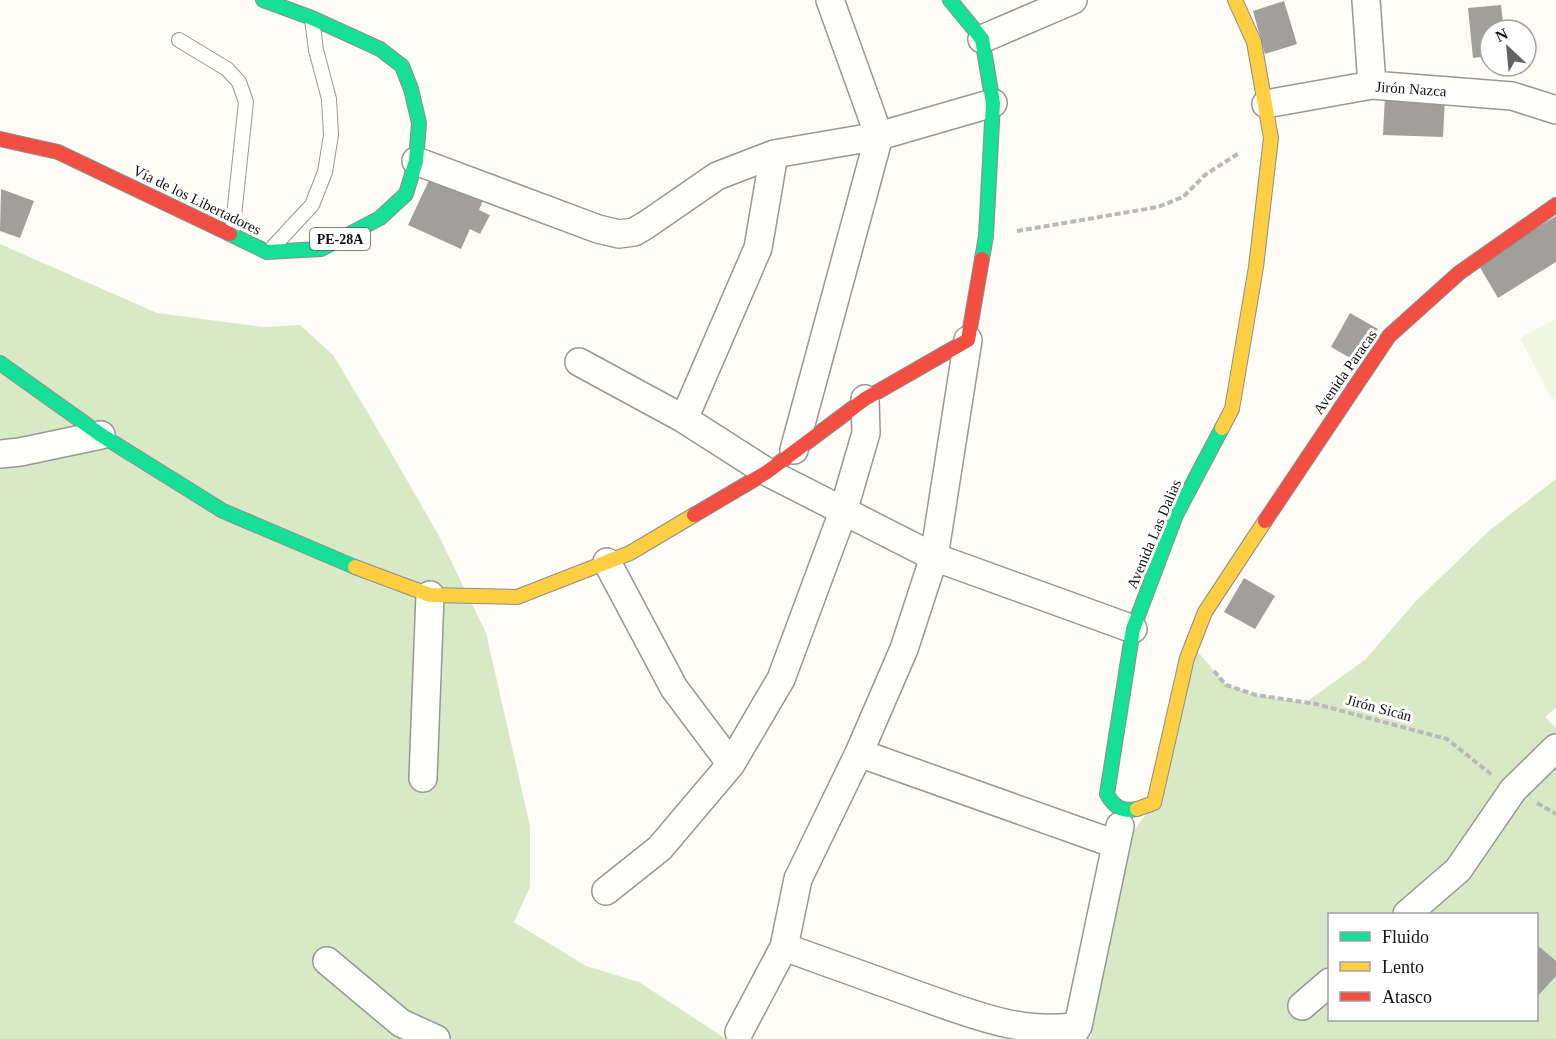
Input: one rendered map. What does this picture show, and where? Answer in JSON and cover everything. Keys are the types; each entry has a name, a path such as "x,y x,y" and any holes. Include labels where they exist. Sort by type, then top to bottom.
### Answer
{"main road":[{"name":"Vía de los Libertadores","path":"0,139 58,152 267,252 321,249 380,218 406,194 416,161 419,123 411,88 402,66 380,49 312,18 263,0"},
{"path":"0,363 101,435 223,511 332,558 430,594 517,597 630,553 767,472 866,399 968,340 986,236 993,103 982,39 950,0"},
{"name":"Avenida Las Dalias","path":"1124,811 1111,803 1107,794 1133,629 1176,515 1232,409 1256,267 1271,138 1254,42 1235,0"},
{"name":"Avenida Paracas","path":"1192,645 1205,612 1389,336 1459,273 1556,205"},
{"path":"1124,811 1139,809 1154,803 1187,658 1192,645"}],"street":[{"path":"794,450 879,136 830,0"},
{"path":"982,39 1073,0"},
{"path":"1366,0 1372,86"},
{"name":"Jirón Nazca","path":"1266,104 1372,86 1512,96 1556,110"},
{"path":"416,161 540,209 619,234 634,232 646,225 717,176 774,154 879,136 993,103"},
{"path":"684,419 758,248 774,154"},
{"path":"739,1032 784,947 798,879 859,753 904,649 934,557 968,340"},
{"path":"579,362 684,419 767,472 934,557 1133,629"},
{"path":"606,891 660,848 731,764 781,679 843,512 866,433 866,399"},
{"path":"0,454 101,435"},
{"path":"607,562 674,688 731,764"},
{"path":"423,778 430,594"},
{"path":"1409,913 1458,870 1513,790 1556,748"},
{"path":"859,753 1115,844"},
{"path":"784,947 992,1021 1074,1032 1124,811"},
{"path":"327,962 402,1031 436,1039"},
{"path":"1302,1006 1328,983"}],"lane":[{"path":"267,252 312,206 325,172 331,135 329,99 316,50 312,18"},
{"path":"179,40 227,69 239,82 246,102 232,234"}],"path":[{"path":"986,236 1158,207 1183,197 1205,175 1242,151 1271,138"},
{"name":"Jirón Sicán","path":"1192,645 1226,685 1256,695 1316,704 1447,739 1513,790 1556,814"}],"green space":[{"path":"0,244 157,313 263,327 300,325 333,355 438,534 486,633 530,826 530,887 514,922 586,966 639,982 726,1039 0,1039"},
{"path":"1556,319 1556,397 1552,399 1520,338"},
{"path":"1556,479 1556,708 1545,717 1556,728 1556,1039 1090,1039 1102,968 1108,867 1154,803 1192,645 1226,685 1256,695 1305,703 1366,659 1415,602 1490,530"}],"building":[{"path":"1284,1 1297,44 1265,54 1253,11"},
{"path":"1501,5 1503,18 1478,18 1478,57 1473,58 1468,8"},
{"path":"1385,96 1445,98 1443,137 1383,135"},
{"path":"431,176 483,200 479,210 490,215 480,234 470,229 461,249 408,225"},
{"path":"1,189 34,201 20,238 0,231"},
{"path":"1556,216 1556,262 1498,298 1478,264"},
{"path":"1350,313 1378,329 1359,363 1331,347"},
{"path":"1244,578 1275,596 1255,629 1224,612"},
{"path":"1538,946 1556,961 1556,976 1538,996"}],"traffic: fast":[{"path":"230,234 267,252 321,249 380,218 406,194 416,161 419,123 411,89 402,66 380,49 312,18 263,0"},
{"path":"950,0 982,39 993,103 986,236 982,259"},
{"path":"0,363 101,435 223,511 355,567"},
{"path":"1137,809 1119,808 1107,794 1133,629 1176,515 1222,428"}],"traffic: slow":[{"path":"1222,428 1232,409 1256,267 1271,138 1254,42 1235,0"},
{"path":"355,567 430,595 517,597 630,553 694,515"},
{"path":"1137,809 1154,803 1187,658 1205,612 1265,521"}],"traffic: jam":[{"path":"0,139 58,152 230,234"},
{"path":"1265,521 1389,336 1459,273 1556,205"},
{"path":"694,515 767,472 865,399 968,340 982,259"}]}
